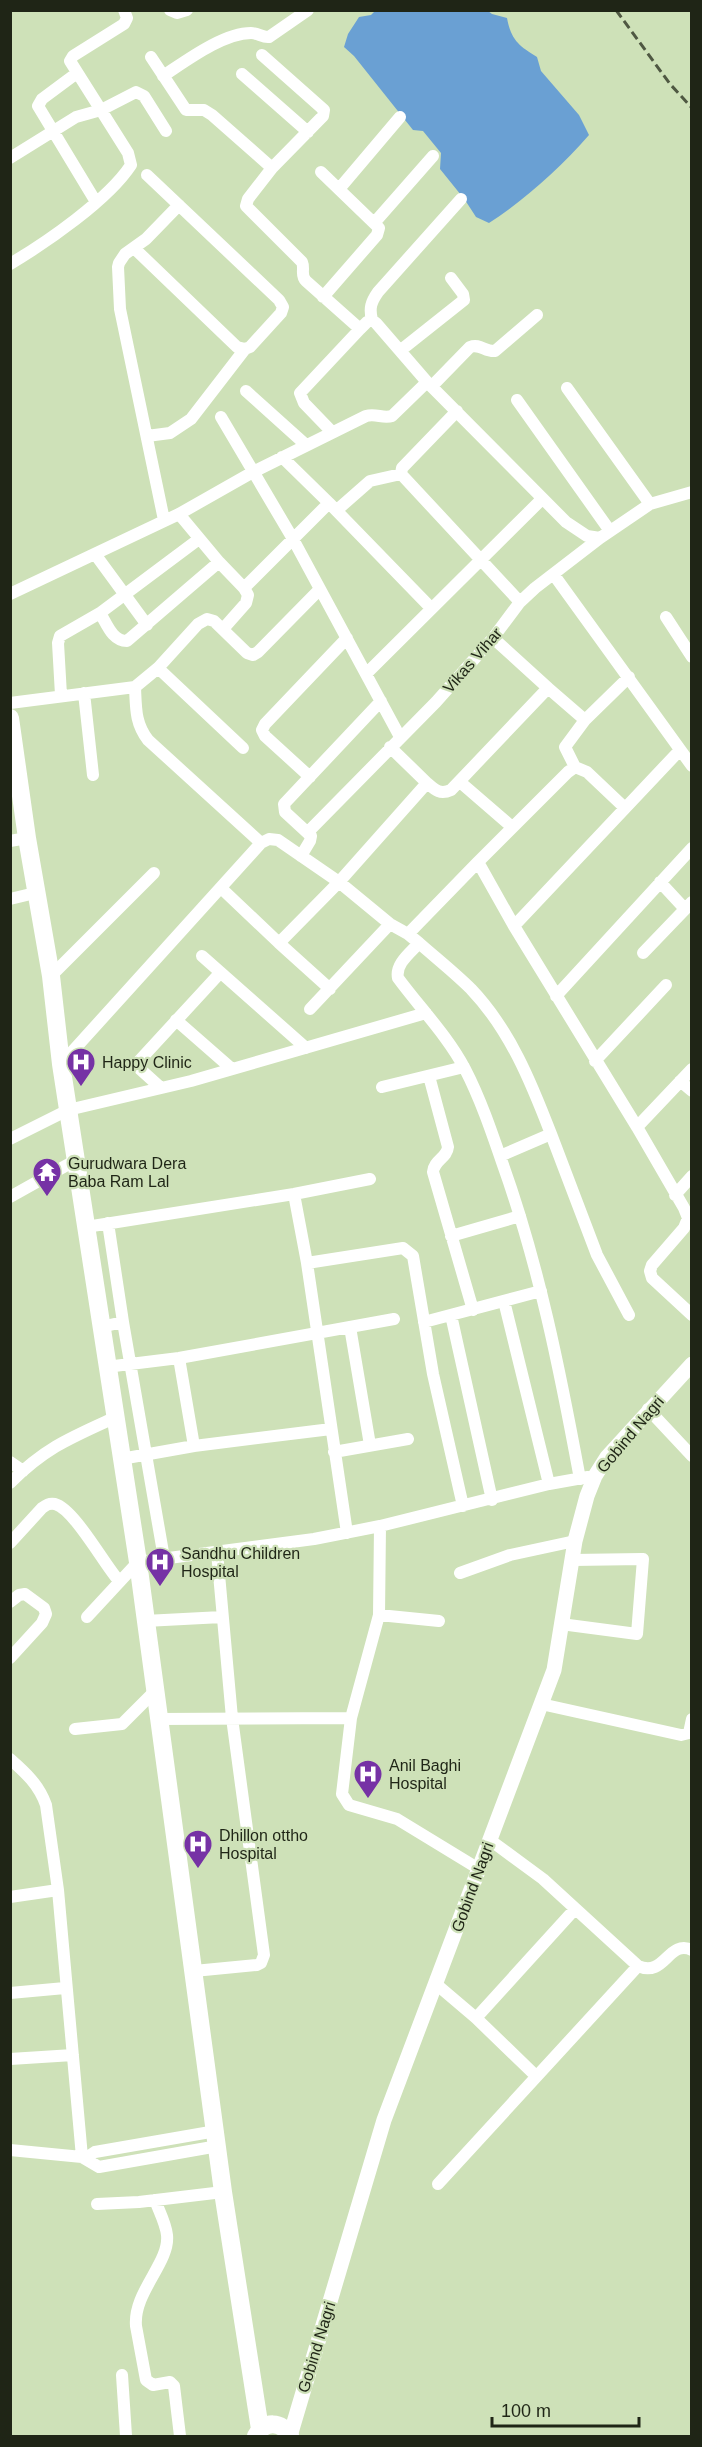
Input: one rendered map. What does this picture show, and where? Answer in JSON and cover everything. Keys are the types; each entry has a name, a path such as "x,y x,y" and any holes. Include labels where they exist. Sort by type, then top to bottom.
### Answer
{"main road":[{"path":"10,718 19,840 35,893 51,976 61,1064 106,1367 138,1562 258,2433 271,2424 277,2424 290,2436"}],"street":[{"path":"10,264 55,234 96,202 131,165 128,153 71,64 71,58 124,24 127,18 124,10"},
{"path":"170,10 177,14 187,10"},
{"path":"163,76 200,52 228,39 251,33 269,38 308,10"},
{"path":"262,55 324,110 323,116 273,168 249,199 247,208 302,262 303,278 360,329"},
{"path":"151,57 186,110 204,110 213,115 273,168"},
{"path":"78,73 38,103 52,133 96,202"},
{"path":"242,74 308,132"},
{"path":"10,158 76,117 101,110 132,94 140,93 166,131"},
{"path":"339,189 400,117"},
{"path":"375,222 434,156"},
{"path":"321,172 379,228 377,235 323,297"},
{"path":"147,175 283,306 281,313 250,347 245,349 191,419 170,433 147,436"},
{"path":"461,199 378,292 371,302 372,320 430,384 542,499 577,531 587,536 605,534 517,400"},
{"path":"164,520 120,309 118,281 119,263 125,255 135,249 179,205"},
{"path":"135,249 237,347 245,349"},
{"path":"401,350 464,300 463,294 451,278"},
{"path":"10,594 179,514 253,472 366,416 374,414 387,418 392,416 470,347 479,346 495,351 537,315"},
{"path":"332,432 304,403 300,393 360,329 372,320"},
{"path":"567,388 650,504"},
{"path":"246,391 306,445"},
{"path":"401,474 402,468 457,411"},
{"path":"221,417 293,539 400,736"},
{"path":"282,457 333,506 431,608"},
{"path":"244,588 293,539 333,506 369,481 401,474"},
{"path":"401,474 520,602"},
{"name":"Vikas Vihar","path":"308,832 436,702 493,638 520,602 605,534 650,504 692,492"},
{"path":"366,674 542,499"},
{"path":"179,514 248,595 246,603 224,629"},
{"path":"62,695 58,643 60,636 100,613 199,539"},
{"path":"95,554 147,625"},
{"path":"100,613 114,637 120,641 127,641 219,562"},
{"path":"554,575 692,766"},
{"path":"10,703 62,695 121,691 135,687 158,668 198,624 207,619 214,621 247,653 253,655 320,589"},
{"path":"666,616 692,657"},
{"path":"310,777 265,736 262,730 265,724 347,638"},
{"path":"493,638 585,720"},
{"path":"158,668 243,748"},
{"path":"625,808 587,772 575,767 565,747 585,720 629,677"},
{"path":"135,687 136,719 148,740 261,843"},
{"path":"390,747 437,792 445,793 460,782 548,688"},
{"path":"84,693 93,775"},
{"path":"301,855 310,841 308,832 284,808 284,804 381,701"},
{"path":"514,926 680,750"},
{"path":"408,934 568,771 575,767"},
{"path":"460,782 512,827"},
{"path":"279,943 339,882 427,783"},
{"path":"61,1064 261,843 269,839 278,840 339,882 390,924 419,943 471,990 495,1019 516,1050 597,1255 629,1315"},
{"path":"556,996 692,848"},
{"path":"478,862 690,1219 652,1265 650,1271 652,1278 692,1315"},
{"path":"51,976 154,873"},
{"path":"643,953 688,905 660,882"},
{"path":"221,888 330,988"},
{"path":"10,899 35,893"},
{"path":"310,1009 390,924"},
{"path":"87,1617 138,1562 347,1533 492,1500 549,1484 587,1477 542,1291 520,1215 481,1103 464,1067 398,978 396,971 419,943"},
{"path":"202,956 306,1048"},
{"path":"161,1088 140,1069 139,1061 220,973"},
{"path":"595,1061 666,985"},
{"path":"10,1139 68,1110 232,1069 426,1013"},
{"path":"176,1020 232,1069"},
{"path":"382,1087 464,1067"},
{"path":"637,1127 692,1069"},
{"path":"429,1076 448,1147 434,1167 434,1172 473,1310"},
{"path":"680,1081 692,1091"},
{"path":"500,1156 551,1134"},
{"path":"10,1197 76,1160"},
{"path":"675,1195 692,1176"},
{"path":"86,1227 294,1194 370,1179"},
{"path":"294,1194 307,1263 347,1533"},
{"path":"452,1236 520,1215"},
{"path":"108,1223 130,1365 165,1558"},
{"path":"307,1263 403,1248 413,1256 433,1374 463,1506"},
{"path":"424,1322 542,1291"},
{"path":"504,1302 549,1484"},
{"path":"451,1315 492,1500"},
{"path":"106,1367 179,1358 394,1319"},
{"path":"101,1327 123,1322"},
{"path":"350,1327 370,1446"},
{"path":"179,1358 194,1446"},
{"name":"Gobind Nagri","path":"290,2436 384,2120 554,1670 587,1477 648,1409 692,1365"},
{"path":"648,1409 692,1456"},
{"path":"10,1483 39,1455 61,1442 114,1418"},
{"path":"121,1460 194,1446 331,1429"},
{"path":"334,1452 408,1439"},
{"path":"10,1462 22,1471"},
{"path":"10,1543 42,1508 48,1504 57,1505 73,1518 119,1581"},
{"path":"380,1526 379,1615 351,1718 343,1767 344,1801 349,1805 397,1820 479,1869"},
{"path":"460,1573 510,1555 575,1541"},
{"path":"194,1971 257,1965 264,1959 232,1718 217,1552"},
{"path":"561,1624 637,1634 642,1558 572,1560"},
{"path":"10,1602 19,1595 25,1594 44,1608 46,1614 42,1623 10,1658"},
{"path":"379,1615 439,1621"},
{"path":"146,1621 222,1617"},
{"path":"75,1729 122,1724 155,1691"},
{"path":"541,1704 681,1735 689,1733 692,1719"},
{"path":"159,1719 351,1718"},
{"path":"11,1761 41,1791 46,1805 58,1890 65,1988 84,2158"},
{"path":"490,1840 543,1879 639,1966 647,1970 655,1968 678,1949 692,1950"},
{"path":"10,1896 58,1890"},
{"path":"476,2018 575,1908"},
{"path":"438,2184 639,1966"},
{"path":"436,1984 476,2018 536,2076"},
{"path":"10,1993 65,1988"},
{"path":"10,2059 73,2055"},
{"path":"10,2150 84,2158 95,2152 217,2138"},
{"path":"97,2204 223,2192"},
{"path":"155,2200 166,2230 166,2246 140,2300 135,2319 147,2380 153,2385 170,2382 174,2386 180,2436"},
{"path":"122,2375 126,2436"}],"water":[{"path":"375,11 488,11 507,18 514,37 521,46 537,57 541,71 579,115 589,135 542,182 503,214 489,223 476,217 440,169 441,153 423,131 413,130 354,56 344,47 348,34 359,17 371,15"}],"railway":[{"path":"616,10 670,84 692,108"}],"place":[{"name":"Happy Clinic","path":"81,1088"},
{"name":"Gurudwara Dera Baba Ram Lal","path":"47,1198"},
{"name":"Sandhu Children Hospital","path":"160,1588"},
{"name":"Anil Baghi Hospital","path":"368,1800"},
{"name":"Dhillon ottho Hospital","path":"198,1870"}]}
